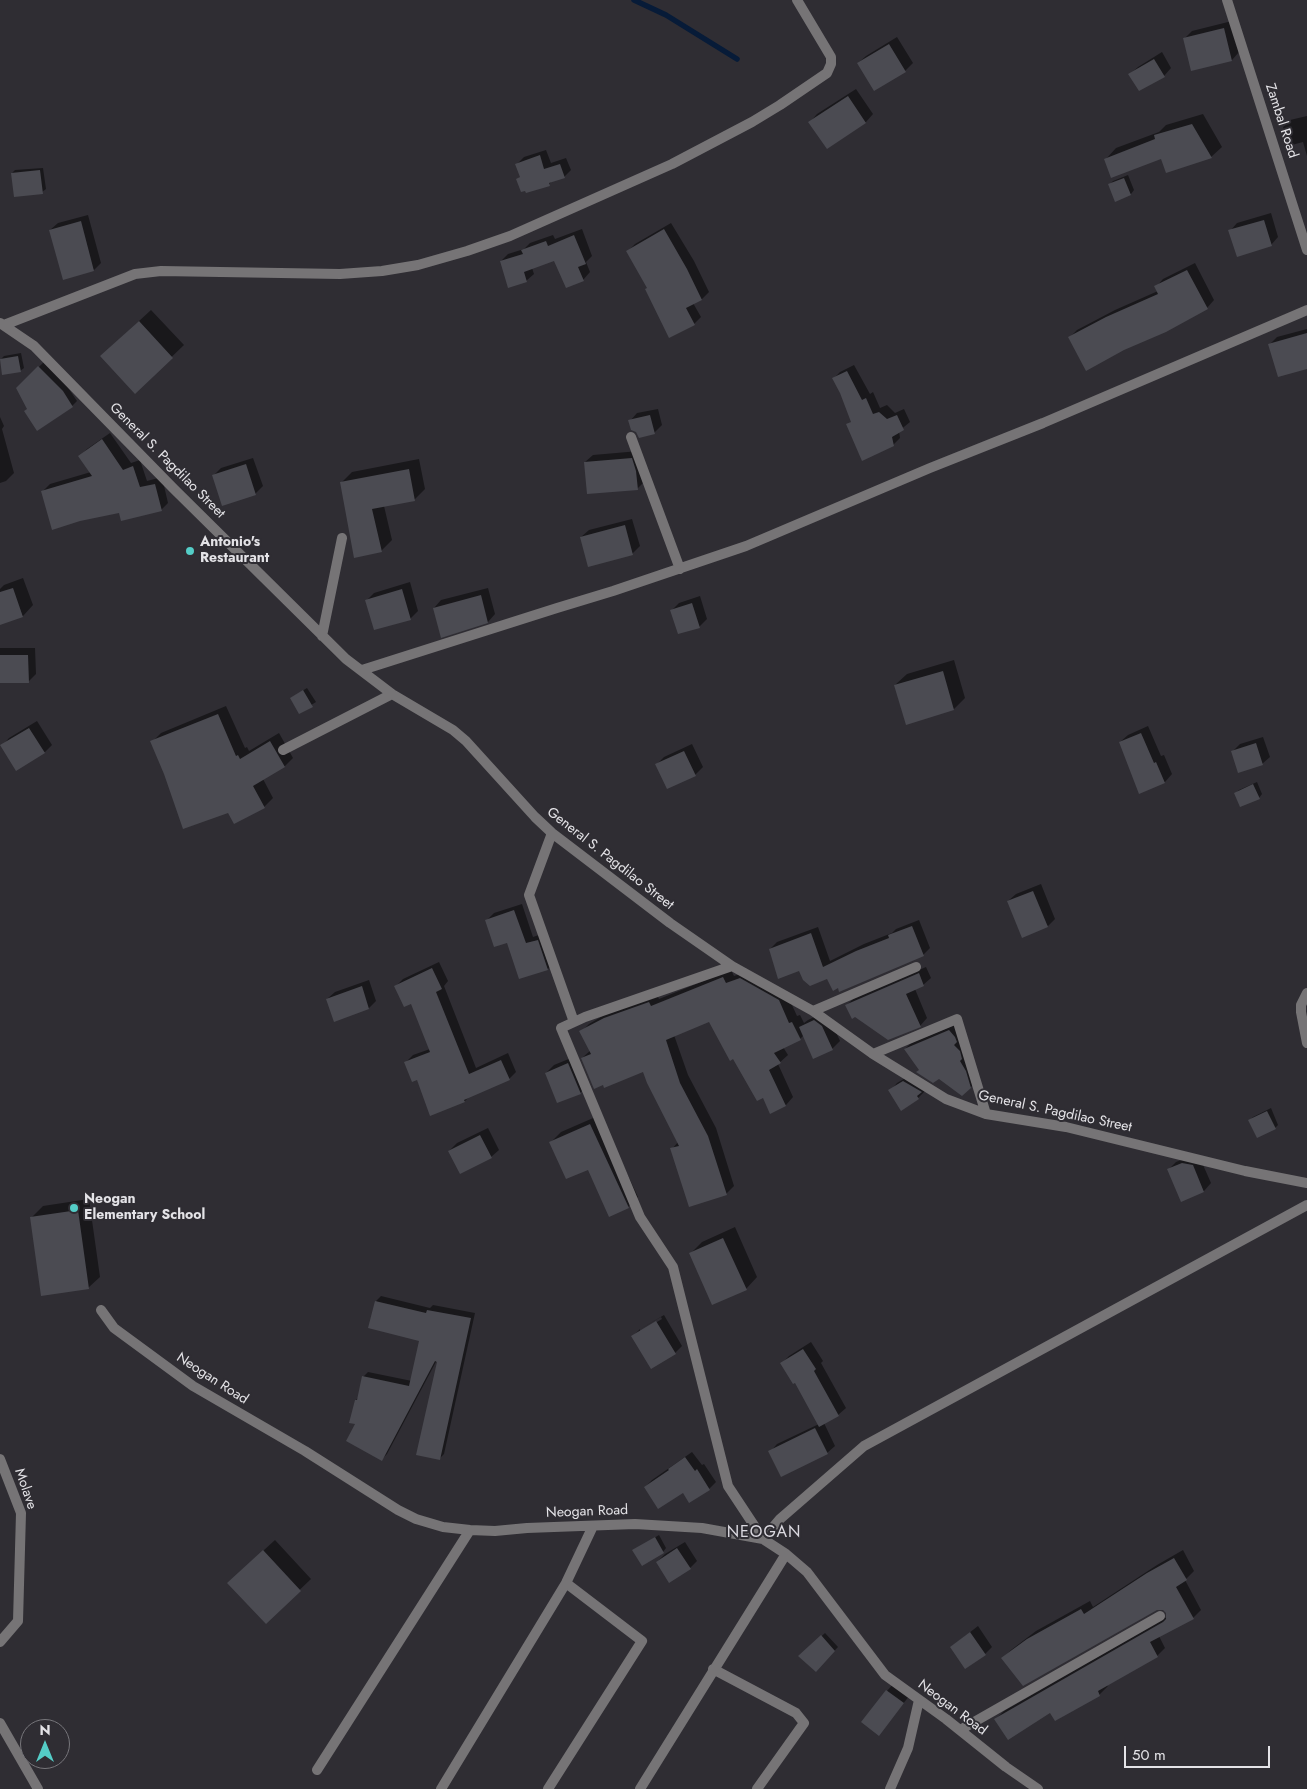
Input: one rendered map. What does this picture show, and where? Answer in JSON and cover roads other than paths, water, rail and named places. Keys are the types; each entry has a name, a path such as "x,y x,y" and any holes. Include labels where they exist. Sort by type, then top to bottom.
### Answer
{"street":[{"path":"2,324 135,274 161,271 340,274 382,271 418,265 510,236 672,164 752,122 827,73 831,64 831,57 797,0"},
{"name":"Zambal Road","path":"1227,0 1307,250"},
{"path":"362,670 680,570 746,546 930,468 1044,423 1307,310"},
{"name":"General S. Pagdilao Street","path":"2,324 34,346 346,659 392,694 453,730 466,741 552,833 670,923 732,966 813,1011 874,1054 946,1099 986,1114 1066,1127 1245,1171 1307,1183"},
{"path":"631,437 680,570"},
{"path":"322,636 342,538"},
{"path":"283,750 392,694"},
{"path":"552,833 529,896 574,1022"},
{"path":"732,966 561,1028 640,1217 673,1267 728,1486 763,1539 780,1519 864,1446 1307,1205"},
{"path":"813,1011 916,967"},
{"path":"1307,993 1301,1005 1301,1012 1307,1043"},
{"path":"874,1054 957,1019 986,1114"},
{"name":"Neogan Road","path":"101,1310 114,1328 193,1386 305,1451 398,1510 416,1519 443,1527 495,1531 635,1524 673,1525 763,1539 786,1554 808,1572 885,1675 1038,1789"},
{"name":"Molave","path":"0,1459 21,1513 18,1621 0,1642"},
{"path":"441,1789 566,1583 593,1526"},
{"path":"317,1770 470,1530"},
{"path":"640,1789 786,1554"},
{"path":"548,1789 642,1641 566,1583"},
{"path":"960,1730 1160,1616"},
{"path":"713,1669 796,1713 804,1723 757,1789"},
{"path":"890,1789 908,1748 920,1700"},
{"path":"0,1723 38,1789"}],"waterway":[{"path":"634,0 666,15 737,59"}],"place":[{"name":"Antonio's Restaurant","path":"190,551"},
{"name":"Neogan Elementary School","path":"74,1208"}],"district":[{"name":"NEOGAN","path":"764,1533"}]}
